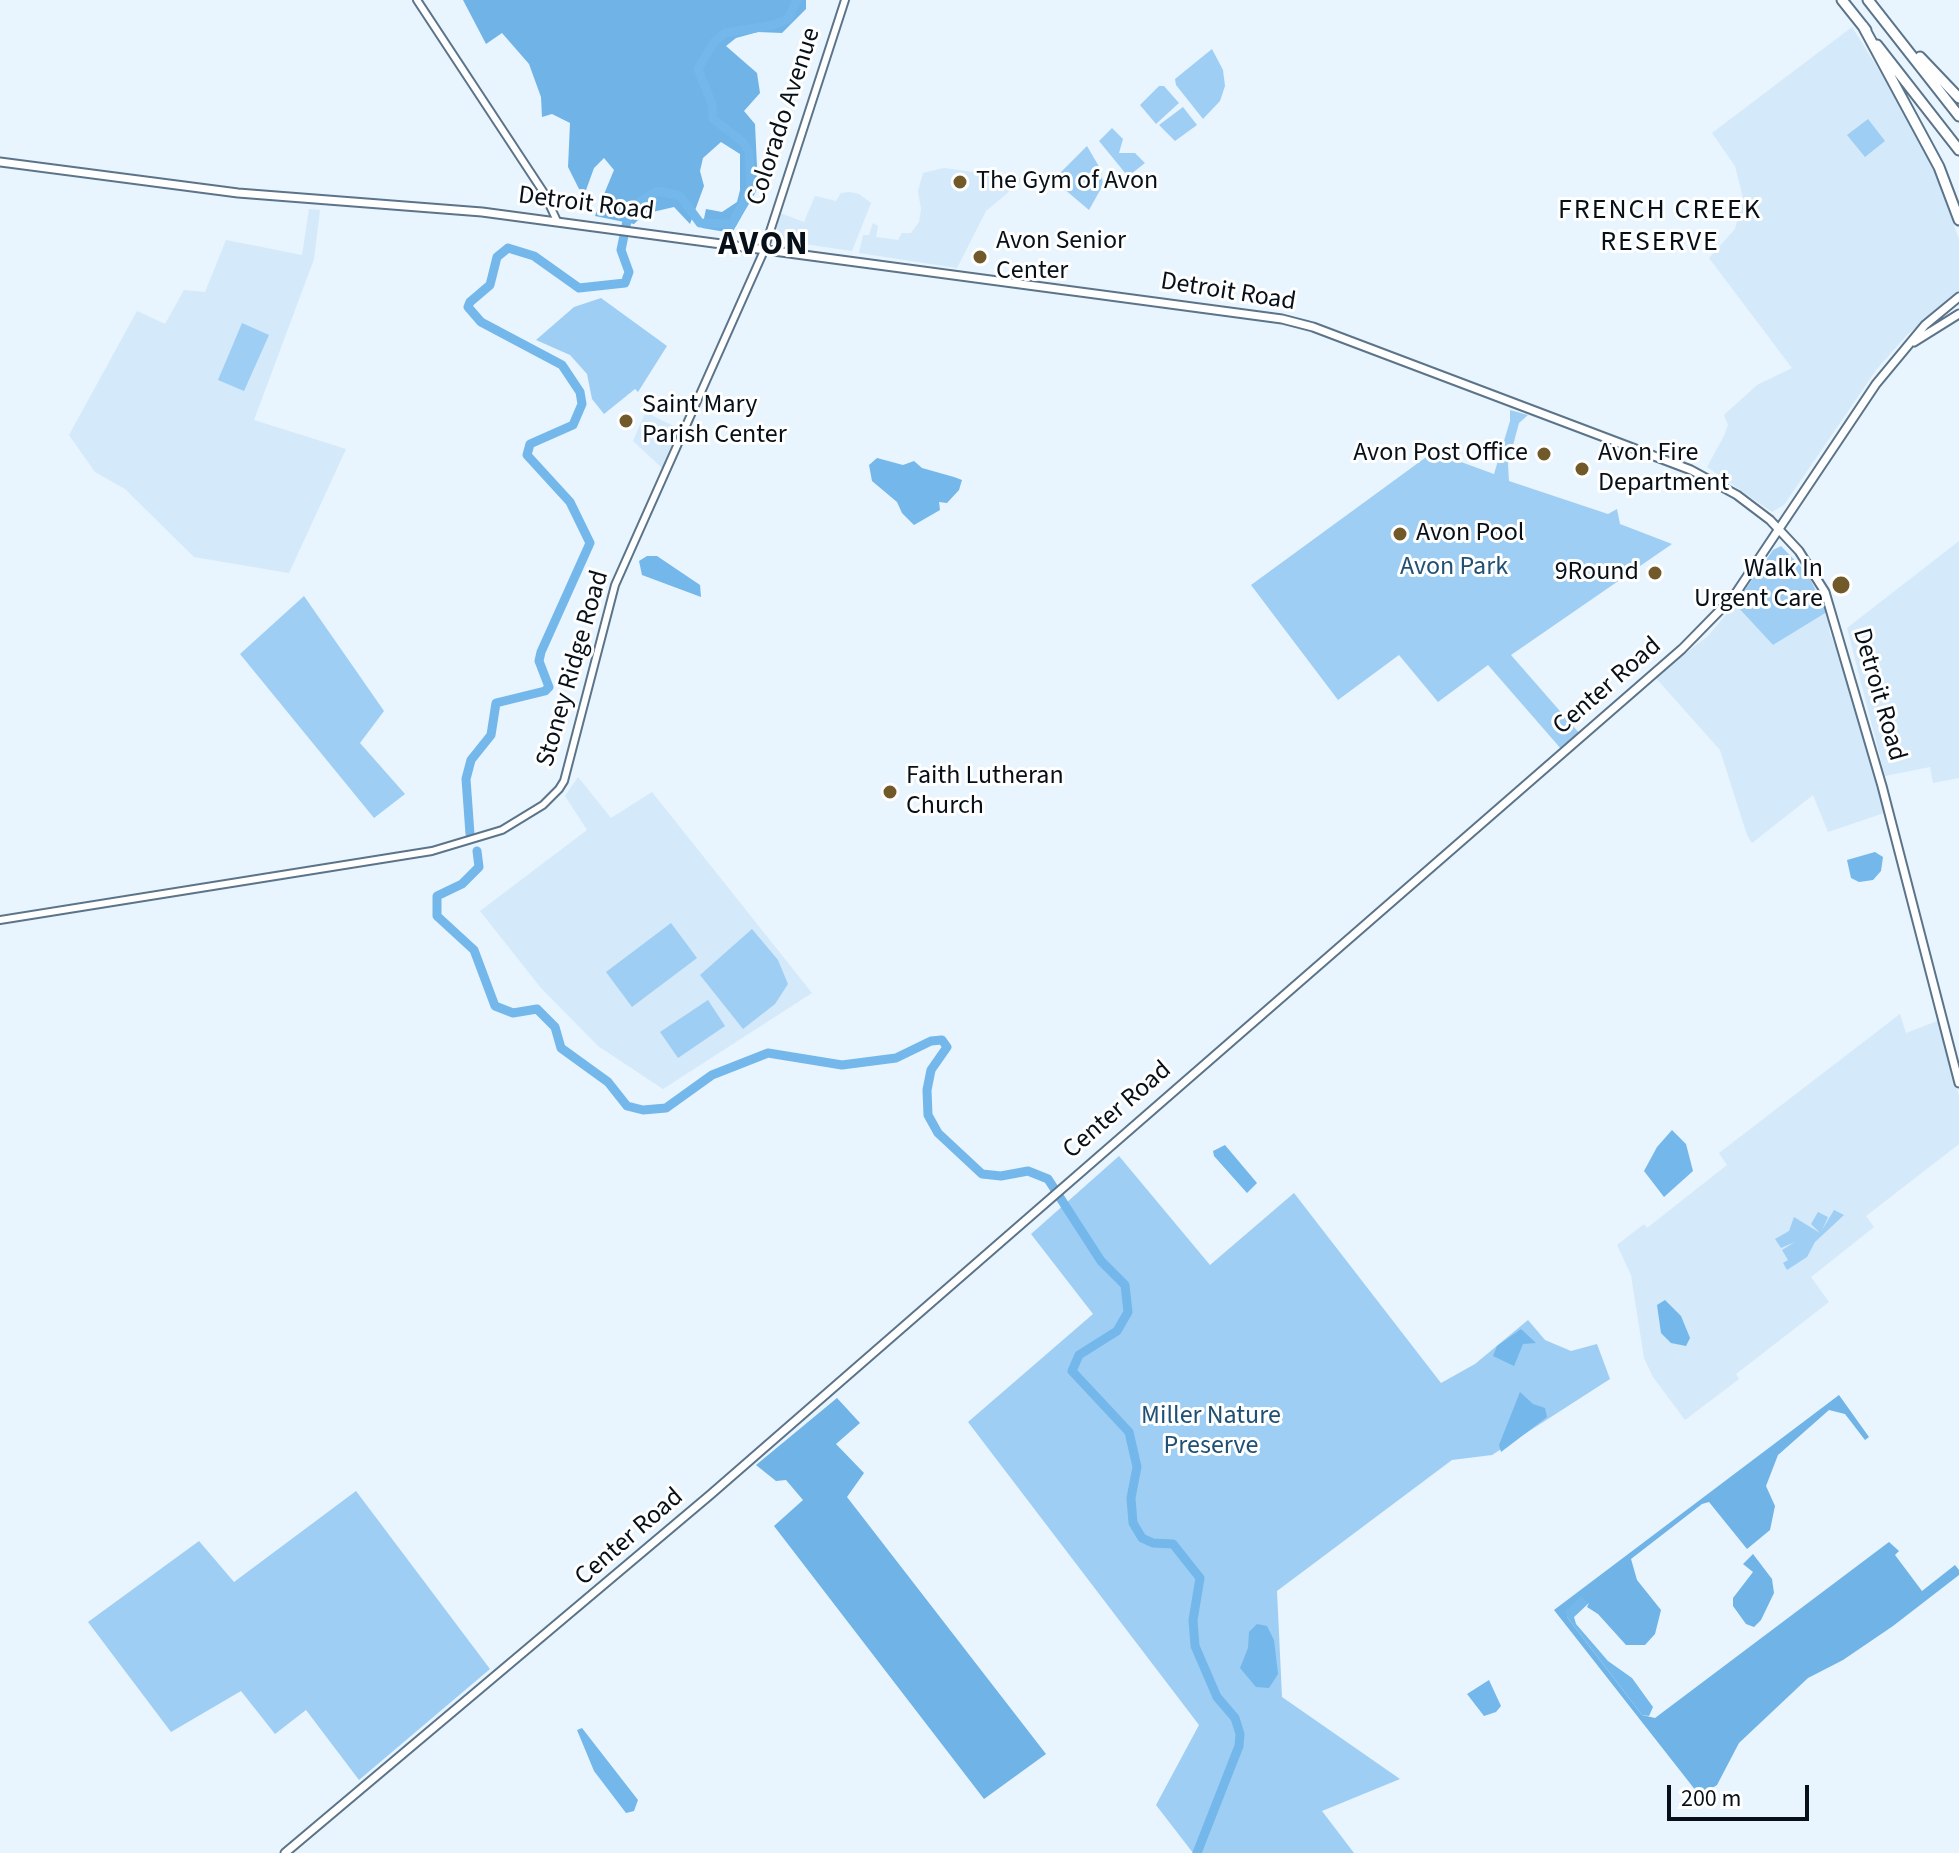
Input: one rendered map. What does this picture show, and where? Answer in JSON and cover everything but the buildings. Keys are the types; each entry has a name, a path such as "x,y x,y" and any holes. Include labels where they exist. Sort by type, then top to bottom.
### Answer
{"highway":[{"path":"1842,0 1959,150"},
{"path":"1868,0 1959,116"},
{"path":"1879,14 1959,98"},
{"path":"1863,26 1939,167 1959,220"}],"main road":[{"name":"Detroit Road","path":"0,162 238,193 473,211 557,221 1301,323 1672,462 1737,495 1779,529 1816,574 1837,622 1959,1083"},
{"name":"Center Road","path":"285,1853 589,1599 1682,649 1734,596 1857,411 1925,325 1959,297"},
{"name":"Center Road","path":"1914,342 1959,314"}],"street":[{"path":"417,0 544,193 557,221"},
{"name":"Colorado Avenue","path":"764,247 845,0"},
{"name":"Stoney Ridge Road","path":"0,920 432,851 488,836 543,805 564,781 615,585 764,247"}],"shaded area":[{"path":"463,0 806,0 806,9 782,33 758,32 736,38 726,46 757,73 760,93 744,111 755,124 758,188 732,233 702,228 706,209 722,212 737,202 740,190 740,154 721,142 703,158 700,171 704,186 690,224 674,207 644,214 634,224 595,216 614,170 604,158 594,168 586,190 579,189 568,167 570,123 552,114 542,117 541,97 529,64 502,33 486,44"},
{"path":"1852,27 1903,108 1933,169 1959,239 1959,291 1907,335 1876,370 1784,505 1772,512 1707,467 1728,425 1724,415 1757,385 1792,368 1709,258 1735,229 1743,198 1735,166 1712,133"},
{"path":"944,168 1024,179 986,211 957,268 859,253 863,235 869,235 873,223 878,226 876,237 898,240 902,233 911,233 919,222 921,209 918,191 923,173"},
{"path":"841,193 859,194 871,203 852,251 777,240 775,236 780,213 804,222 815,196 836,201"},
{"path":"309,209 320,210 314,259 254,420 346,449 289,573 194,557 125,489 95,472 69,435 137,311 165,324 184,290 205,292 226,240 302,255"},
{"path":"649,404 653,416 682,430 663,469 633,441"},
{"path":"877,458 903,465 914,461 922,468 962,480 959,490 947,503 939,502 940,510 914,525 902,513 897,502 872,481 869,465"},
{"path":"1959,541 1959,778 1933,783 1930,767 1885,776 1847,628"},
{"path":"647,556 657,556 700,585 701,597 642,575 639,561"},
{"path":"1735,604 1773,645 1827,612 1830,634 1842,661 1884,813 1828,832 1813,795 1752,843 1720,750 1655,677 1708,636"},
{"path":"578,777 611,818 652,792 812,993 663,1089 598,1046 541,988 480,911 587,830 565,796"},
{"path":"1875,852 1883,857 1881,871 1873,880 1859,882 1851,878 1847,860"},
{"path":"1900,1014 1906,1033 1940,1020 1959,1096 1959,1144 1866,1216 1874,1227 1811,1277 1829,1302 1736,1374 1739,1379 1685,1420 1653,1377 1644,1358 1631,1275 1617,1245 1644,1224 1647,1228 1727,1165 1719,1153"},
{"path":"1672,1130 1686,1144 1693,1171 1664,1197 1644,1171 1657,1147"},
{"path":"1225,1145 1257,1183 1247,1193 1214,1156 1213,1151"},
{"path":"1665,1300 1681,1316 1690,1338 1686,1346 1671,1343 1661,1333 1657,1305"},
{"path":"1521,1329 1536,1343 1523,1344 1514,1366 1493,1356 1497,1346"},
{"path":"1520,1392 1533,1404 1545,1408 1547,1417 1501,1452 1499,1445"},
{"path":"1839,1395 1869,1437 1865,1440 1845,1414 1829,1410 1778,1455 1766,1486 1775,1506 1770,1530 1747,1549 1709,1502 1702,1504 1631,1559 1637,1580 1661,1610 1655,1634 1645,1645 1626,1645 1598,1614 1587,1607 1589,1603 1567,1617 1642,1715 1655,1718 1889,1542 1899,1551 1895,1555 1922,1591 1955,1565 1959,1570 1959,1575 1893,1626 1843,1660 1808,1678 1739,1743 1717,1785 1700,1796 1554,1610"},
{"path":"837,1398 860,1423 836,1444 864,1473 847,1497 1046,1754 984,1799 774,1526 803,1500 786,1480 776,1481 756,1465"},
{"path":"1753,1554 1772,1579 1774,1593 1761,1620 1754,1627 1746,1624 1733,1606 1733,1598 1753,1572 1743,1564"},
{"path":"1581,1596 1589,1603 1574,1617 1576,1624 1608,1661 1632,1678 1653,1707 1649,1716 1642,1715 1567,1617 1565,1611"},
{"path":"1257,1624 1267,1626 1274,1640 1278,1674 1269,1688 1256,1687 1240,1668 1248,1648 1249,1632"},
{"path":"1489,1680 1501,1706 1496,1712 1484,1716 1467,1694"},
{"path":"582,1728 638,1800 634,1811 626,1813 594,1771 577,1730"}],"green space":[{"path":"1212,49 1223,70 1225,86 1220,101 1203,119 1176,85 1175,79"},
{"path":"1159,86 1164,86 1179,103 1156,124 1140,105"},
{"path":"1183,107 1197,125 1175,141 1159,125"},
{"path":"1868,119 1885,141 1865,157 1847,135"},
{"path":"1112,128 1123,139 1119,153 1135,153 1145,163 1131,174 1126,174 1099,141"},
{"path":"1087,146 1101,170 1103,185 1089,210 1057,183 1059,174"},
{"path":"601,298 667,346 638,392 635,389 604,414 592,399 587,374 570,355 536,340 574,307"},
{"path":"242,323 269,335 244,391 218,380"},
{"name":"Avon Park","path":"1510,410 1528,415 1519,423 1508,464 1509,481 1608,514 1617,509 1620,524 1672,544 1511,655 1580,734 1562,750 1488,665 1438,702 1399,655 1338,700 1251,585 1429,455 1439,454 1494,474 1510,421"},
{"path":"1781,546 1807,573 1827,612 1773,645 1735,604 1773,550"},
{"path":"304,596 384,711 360,743 405,794 374,818 240,654"},
{"path":"671,923 697,958 632,1007 606,972"},
{"path":"752,929 778,960 788,984 775,1004 743,1029 700,975"},
{"path":"708,1000 725,1026 678,1058 660,1032"},
{"name":"Miller Nature Preserve","path":"1119,1156 1210,1265 1294,1193 1441,1383 1475,1364 1528,1320 1545,1340 1571,1351 1597,1344 1610,1379 1492,1455 1452,1460 1277,1591 1282,1697 1400,1779 1322,1811 1354,1853 1193,1853 1156,1805 1199,1725 968,1422 1093,1314 1031,1234"},
{"path":"1834,1210 1844,1215 1815,1242 1807,1257 1787,1270 1783,1263 1788,1260 1782,1250 1795,1242 1781,1248 1775,1239 1789,1231 1794,1217 1820,1233 1811,1224 1818,1212 1828,1217 1822,1230"},
{"path":"356,1491 490,1669 359,1780 306,1710 275,1734 241,1691 171,1732 88,1622 199,1541 234,1582"}],"waterway":[{"path":"470,834 466,779 471,760 491,735 496,703 545,691 549,687 539,661 541,652 590,543 570,502 527,455 530,444 573,425 582,404 580,392 562,365 481,322 468,307 490,285 497,257 508,248 534,256 579,288 625,283 629,272 621,250 628,216 641,201 658,191 680,196 700,223 732,224 751,188 749,152 743,142 713,119 712,104 698,69 714,42 725,33 773,25 788,19 797,0"},
{"path":"477,851 479,867 462,884 437,896 437,916 474,950 495,1006 513,1013 537,1009 555,1027 561,1048 608,1082 627,1106 643,1110 666,1108 712,1075 768,1053 842,1065 896,1058 931,1041 942,1040 947,1047 931,1070 927,1090 928,1115 938,1133 982,1174 1001,1176 1028,1171 1048,1179 1101,1261 1125,1285 1128,1312 1117,1331 1079,1355 1072,1371 1129,1432 1137,1467 1131,1498 1133,1523 1142,1538 1153,1543 1173,1544 1200,1578 1193,1620 1195,1646 1217,1697 1235,1718 1240,1734 1239,1746 1197,1853"}],"place":[{"name":"The Gym of Avon","path":"960,182"},
{"name":"Avon Senior Center","path":"980,257"},
{"name":"Saint Mary Parish Center","path":"626,421"},
{"name":"Avon Post Office","path":"1544,454"},
{"name":"Avon Fire Department","path":"1582,469"},
{"name":"Avon Pool","path":"1400,534"},
{"name":"9Round","path":"1655,573"},
{"name":"Walk In Urgent Care","path":"1841,585"},
{"name":"Faith Lutheran Church","path":"890,792"}],"district":[{"name":"FRENCH CREEK RESERVE","path":"1660,228"},
{"name":"AVON","path":"764,247"}]}
